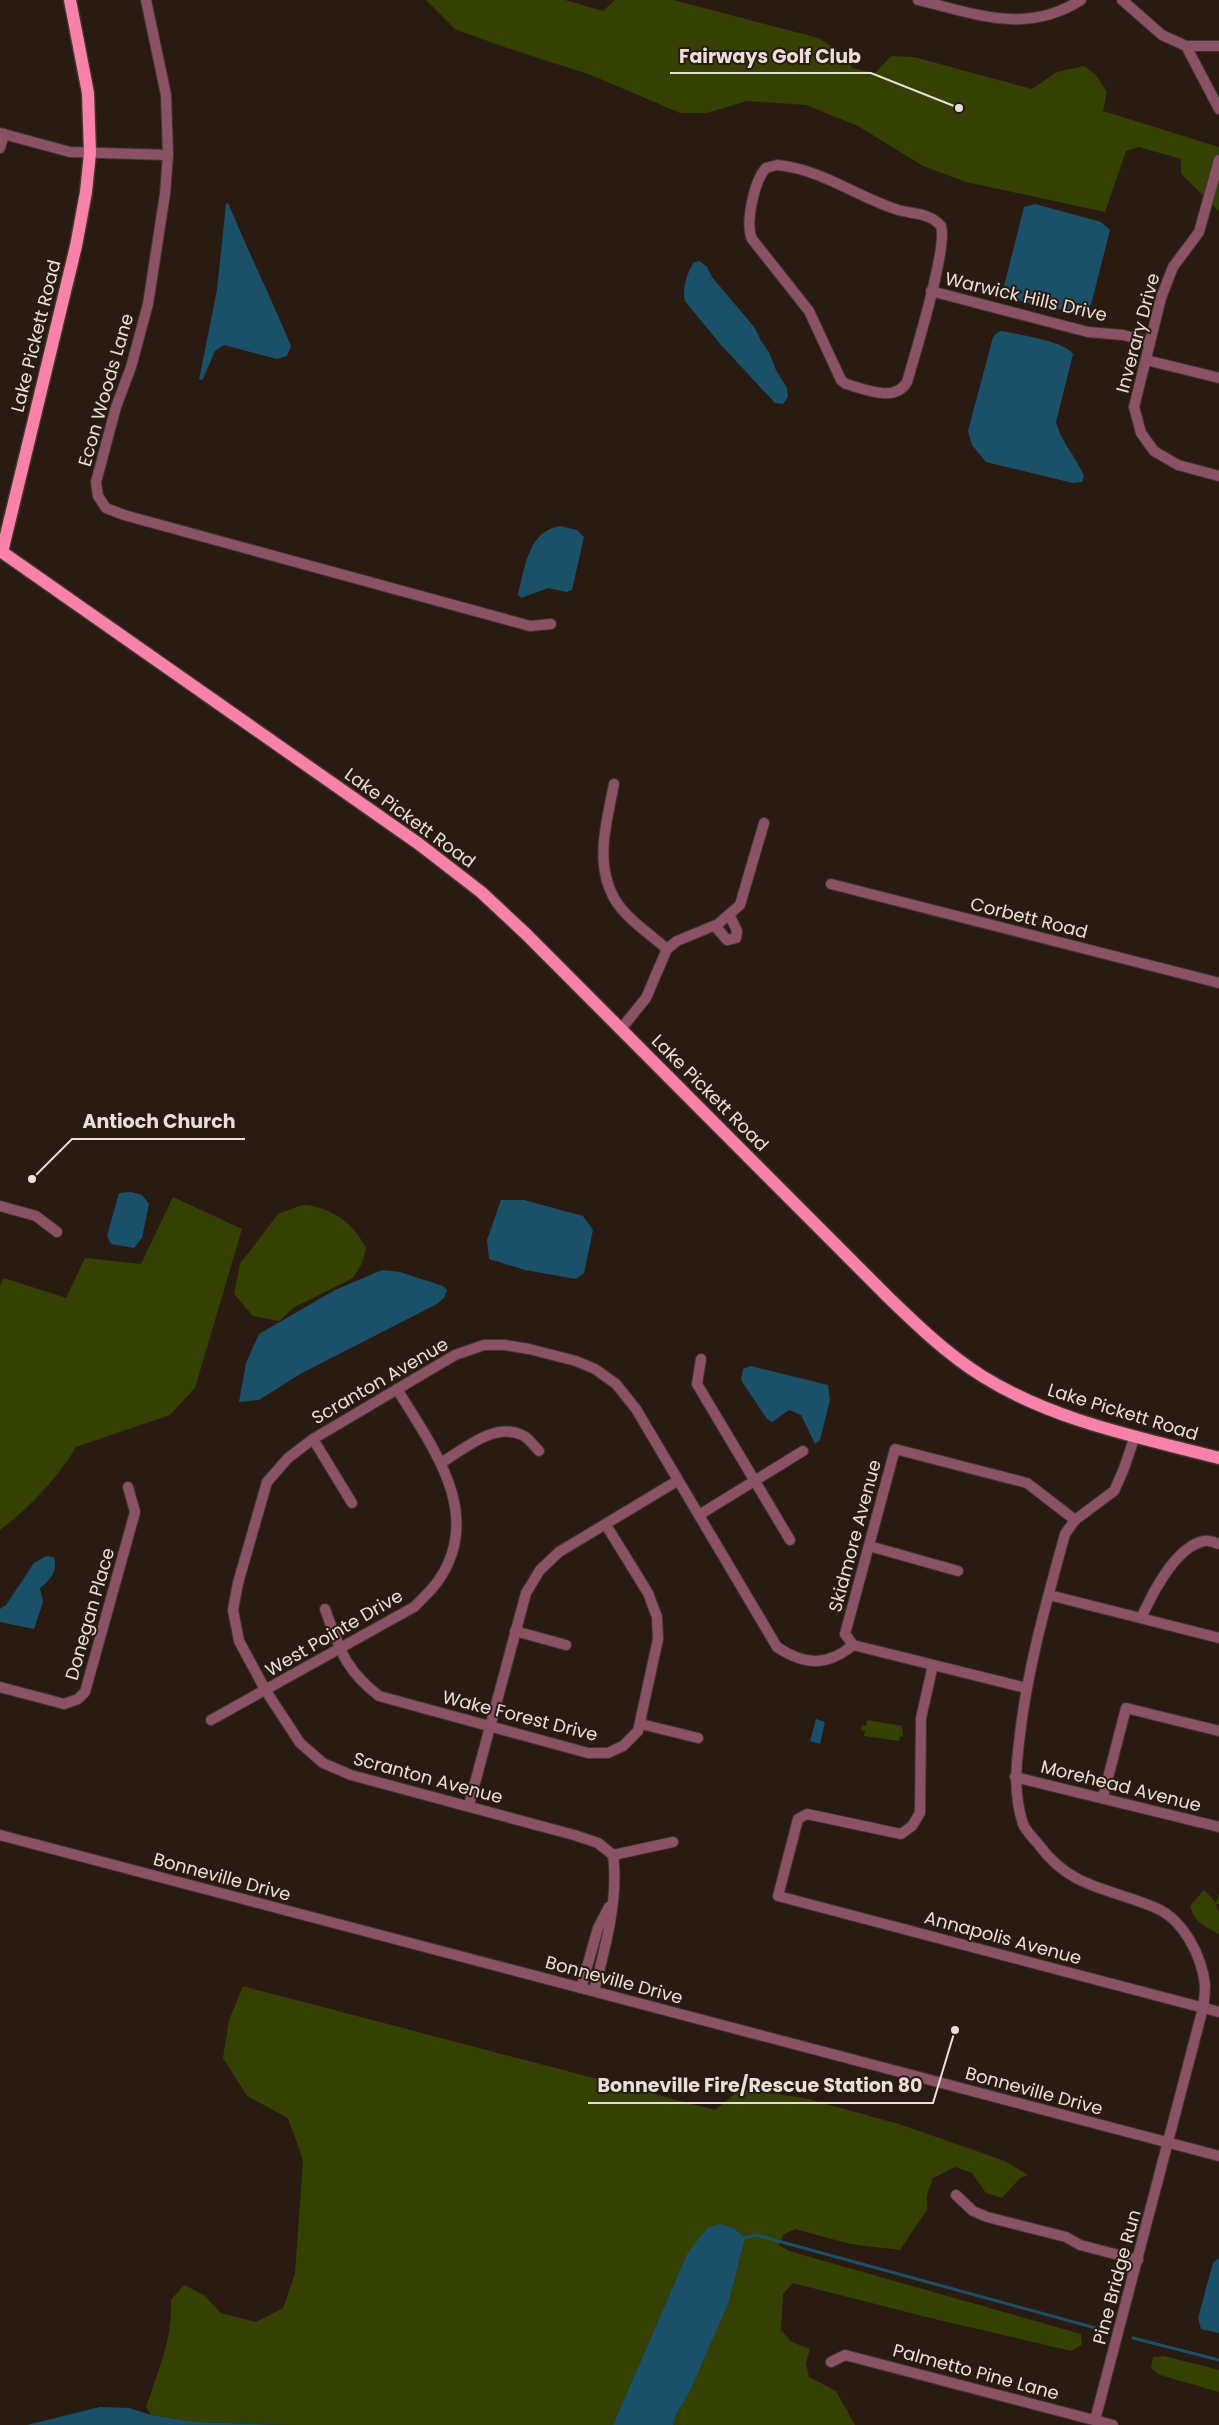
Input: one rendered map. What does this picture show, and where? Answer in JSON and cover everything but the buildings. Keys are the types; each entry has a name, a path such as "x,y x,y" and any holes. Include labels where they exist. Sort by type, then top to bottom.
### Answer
{"main road":[{"name":"Lake Pickett Road","path":"70,0 88,93 90,153 84,208 1,552 437,858 493,902 888,1298 951,1355 990,1381 1037,1405 1081,1422 1219,1458"}],"street":[{"name":"Econ Woods Lane","path":"146,0 166,95 168,155 165,194 148,304 131,367 116,407 96,482 98,496 106,508 530,626 551,624"},
{"path":"918,0 1006,21 1037,18 1069,8 1081,0"},
{"path":"1122,0 1162,35 1186,46 1219,46"},
{"path":"1186,46 1219,109"},
{"path":"0,148 2,133 61,150 90,153 168,155"},
{"name":"Inverary Drive","path":"1219,160 1199,232 1173,267 1161,298 1134,407 1141,433 1154,450 1178,465 1219,476"},
{"name":"Warwick Hills Drive","path":"777,165 803,169 884,205 926,216 937,222 941,226 943,238 931,292 907,382 901,390 886,394 846,384 841,380 809,311 748,232 748,221 763,171 777,165"},
{"name":"Warwick Hills Drive","path":"931,292 1088,332 1123,335 1150,342"},
{"path":"1146,360 1219,378"},
{"path":"614,784 603,842 604,873 614,899 634,920 667,949"},
{"path":"621,1029 646,998 667,949 677,942 715,926 730,916 742,899 764,823"},
{"name":"Corbett Road","path":"831,884 1219,983"},
{"path":"715,926 723,938 730,941 736,938 737,931 730,916"},
{"path":"0,1206 36,1216 57,1232"},
{"name":"Scranton Avenue","path":"612,1855 598,1843 574,1835 469,1805 351,1775 323,1763 300,1743 266,1691 239,1641 233,1610 238,1583 267,1482 288,1458 313,1439 455,1355 484,1345 505,1345 529,1349 576,1361 595,1369 616,1384 636,1409 677,1481 778,1647 795,1659 825,1661 844,1652 853,1644"},
{"path":"701,1359 697,1384 790,1540"},
{"name":"West Pointe Drive","path":"211,1720 414,1607 438,1581 450,1556 458,1518 452,1489 441,1463 397,1389"},
{"path":"441,1463 486,1436 509,1430 524,1436 539,1451"},
{"path":"1075,1520 1114,1491 1135,1436"},
{"path":"313,1439 352,1503"},
{"name":"Skidmore Avenue","path":"853,1644 845,1634 895,1449 1027,1483 1075,1520"},
{"path":"699,1515 803,1450"},
{"path":"469,1805 526,1593 540,1570 559,1552 677,1481"},
{"name":"Donegan Place","path":"0,1688 64,1704 78,1699 85,1692 135,1512 128,1487"},
{"name":"Pine Bridge Run","path":"1075,1520 1065,1534 1026,1688 1015,1777 1017,1798 1024,1825 1044,1853 1064,1872 1090,1886 1158,1908 1176,1922 1190,1940 1202,1969 1205,1986 1203,2008 1095,2420"},
{"name":"Wake Forest Drive","path":"325,1609 340,1649 358,1680 379,1696 588,1752 608,1754 623,1746 638,1731 658,1639 656,1617 648,1593 606,1525"},
{"path":"1141,1618 1153,1592 1175,1562 1190,1547 1205,1540 1219,1544"},
{"path":"869,1546 958,1572"},
{"path":"1049,1596 1219,1638"},
{"path":"515,1631 566,1645"},
{"path":"853,1644 1026,1688"},
{"name":"Annapolis Avenue","path":"933,1665 921,1718 920,1813 912,1826 901,1834 807,1814 798,1819 778,1896 1219,2012"},
{"path":"1102,1797 1126,1708 1219,1731"},
{"path":"641,1724 698,1738"},
{"name":"Morehead Avenue","path":"1015,1777 1219,1827"},
{"name":"Bonneville Drive","path":"0,1835 1219,2156"},
{"path":"594,1991 609,1933 611,1904 616,1877 612,1855 673,1842"},
{"path":"582,1988 598,1928 611,1904"},
{"path":"956,2195 973,2211 987,2217 1066,2237 1080,2245 1138,2260"},
{"name":"Palmetto Pine Lane","path":"831,2362 845,2355 1113,2425"}],"green space":[{"path":"426,0 565,0 603,11 615,0 673,0 818,38 841,52 852,68 875,73 891,56 914,57 1032,89 1057,72 1084,66 1096,75 1107,92 1103,111 1219,147 1219,211 1181,174 1181,159 1139,147 1126,151 1105,212 966,182 923,166 858,126 806,105 747,101 707,113 680,113 591,75 455,29"},
{"path":"173,1197 242,1229 195,1388 170,1415 76,1447 61,1470 42,1492 0,1530 0,1286 4,1278 66,1298 85,1258 141,1264"},
{"path":"307,1205 335,1214 355,1231 366,1248 362,1263 353,1278 293,1308 279,1321 253,1316 234,1294 240,1264 278,1214"},
{"path":"867,1720 902,1726 903,1737 900,1736 899,1741 864,1736 865,1731 861,1730 862,1725 866,1726"},
{"path":"1203,1891 1216,1903 1219,1893 1219,1904 1216,1904 1219,1912 1219,1934 1204,1926 1192,1912 1190,1906"},
{"path":"243,1986 715,2110 741,2089 804,2098 899,2124 1005,2161 1028,2175 1020,2178 1002,2198 986,2193 972,2173 955,2167 933,2178 927,2195 927,2210 900,2250 850,2244 795,2229 783,2235 779,2245 789,2251 1081,2334 1082,2345 1071,2351 793,2283 783,2294 781,2330 792,2342 810,2349 806,2363 809,2377 836,2391 855,2425 673,2425 729,2302 745,2238 734,2228 687,2254 613,2425 289,2425 196,2422 151,2415 146,2407 160,2368 167,2341 170,2327 171,2300 184,2285 204,2295 221,2313 256,2322 283,2308 295,2274 303,2160 288,2118 247,2096 223,2058 229,2020"},
{"path":"1164,2356 1219,2370 1219,2392 1160,2375 1151,2368 1153,2357"}],"water":[{"path":"228,203 291,346 287,356 277,359 224,345 215,351 203,379 199,380 217,290 226,204"},
{"path":"1035,204 1101,222 1110,230 1091,305 1083,313 1034,305 1006,296 1003,290 1024,207"},
{"path":"699,261 707,267 712,277 755,328 787,388 788,397 783,404 775,403 721,345 685,301 684,292 687,277 693,263"},
{"path":"1002,331 1051,342 1068,349 1073,354 1056,422 1061,436 1084,476 1082,482 1073,483 986,462 972,445 968,431 993,337"},
{"path":"560,526 577,530 584,537 572,590 567,592 548,588 521,598 518,594 526,562 534,543 549,529"},
{"path":"131,1192 142,1195 149,1204 142,1238 134,1248 111,1244 107,1236 119,1193"},
{"path":"501,1200 524,1200 583,1216 593,1230 584,1273 576,1279 525,1270 489,1259 487,1240"},
{"path":"382,1270 400,1272 443,1286 447,1290 444,1298 437,1304 300,1374 259,1400 239,1402 246,1363 259,1334 335,1290"},
{"path":"751,1366 828,1385 830,1400 820,1440 815,1444 801,1415 789,1410 772,1422 767,1419 741,1380 743,1369"},
{"path":"46,1556 54,1557 55,1566 50,1578 40,1588 43,1602 34,1629 0,1622 0,1609 6,1605 34,1563"},
{"path":"816,1719 825,1722 820,1744 810,1741"},
{"path":"720,2224 734,2228 745,2238 729,2302 673,2425 613,2425 687,2254 707,2228"},
{"path":"1219,2258 1219,2333 1201,2329 1198,2318 1213,2263"},
{"path":"100,2407 129,2408 151,2415 195,2422 289,2425 27,2425"}],"waterway":[{"path":"745,2238 756,2235 1103,2330"},
{"path":"1133,2338 1219,2360"}],"place":[{"name":"Fairways Golf Club","path":"959,108"},
{"name":"Antioch Church","path":"32,1179"},
{"name":"Bonneville Fire/Rescue Station 80","path":"955,2030"}]}
